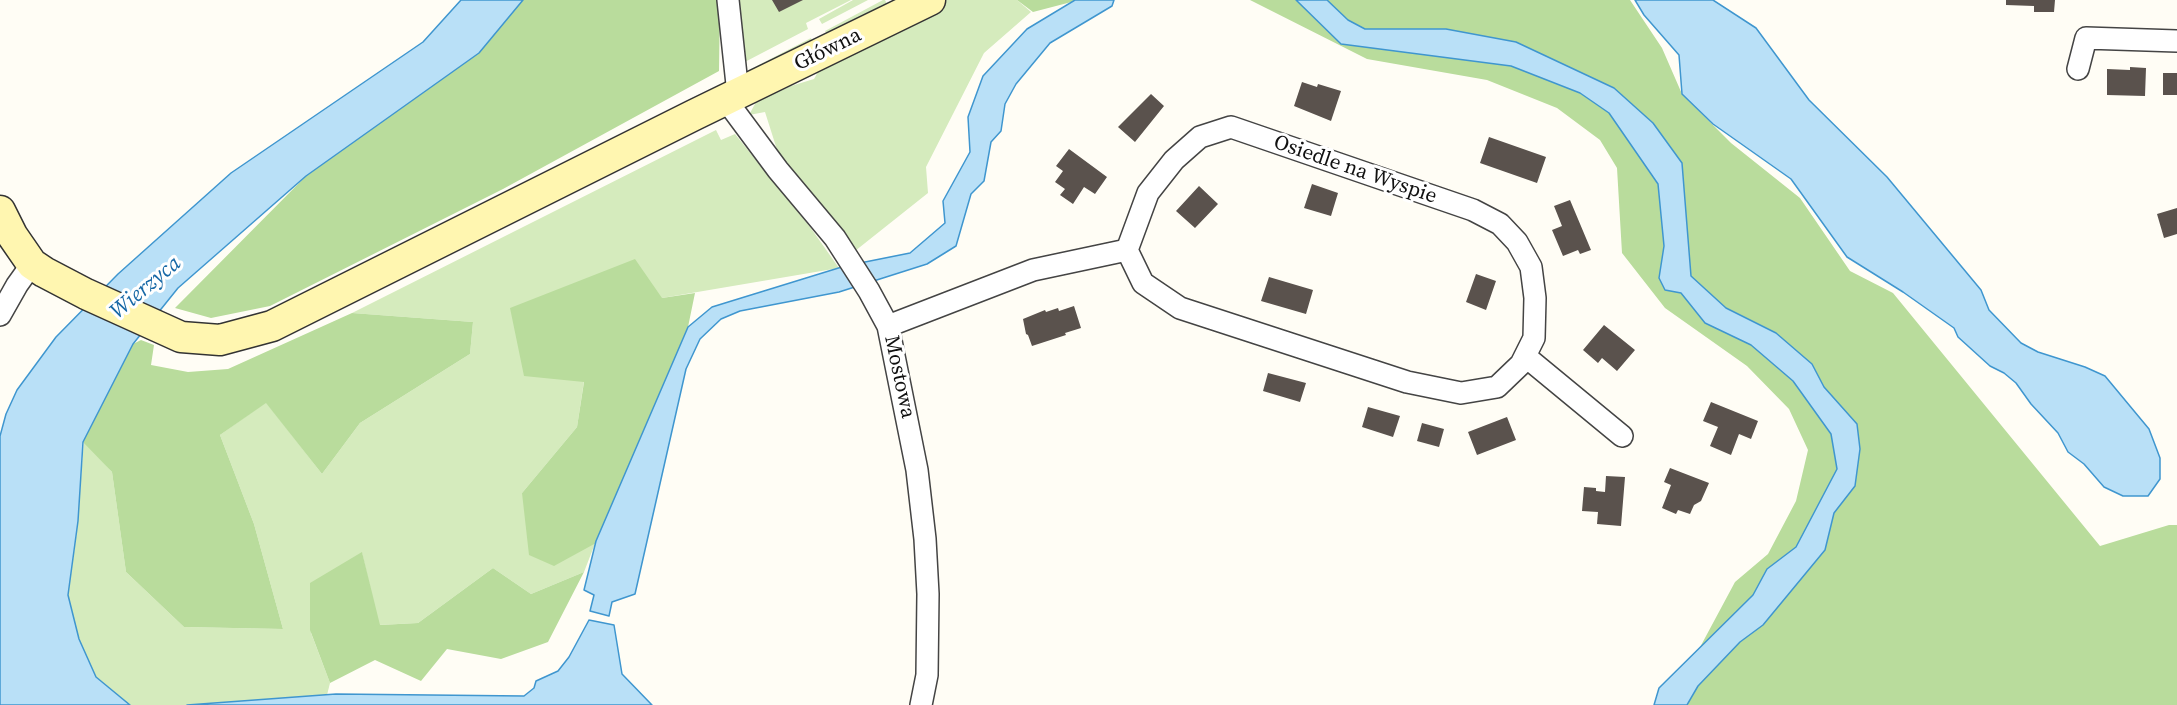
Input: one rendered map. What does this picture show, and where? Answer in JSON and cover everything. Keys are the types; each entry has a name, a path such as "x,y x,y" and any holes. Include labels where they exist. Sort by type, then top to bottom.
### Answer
{"street":[{"path":"728,0 732,97"},
{"name":"Główna","path":"32,264 86,294 181,337 220,340 272,326 930,0"},
{"path":"2078,69 2086,38 2177,41"},
{"name":"Mostowa","path":"732,97 778,170 835,238 888,326 914,450 925,540 928,594 927,675 921,705"},
{"name":"Osiedle na Wyspie","path":"1231,127 1473,210 1500,224 1517,242 1531,267 1535,298 1534,338 1521,364 1497,387 1461,393 1407,382 1180,308 1143,283 1127,250 1148,193 1174,160 1200,137 1231,127"},
{"path":"0,211 12,235 32,264 16,285 0,315"},
{"path":"888,326 1033,270 1127,250"},
{"path":"1525,356 1622,436"}],"green space":[{"path":"523,0 720,0 719,71 503,189 270,306 211,318 175,308 306,176 479,53"},
{"path":"736,0 851,0 806,23 808,29 741,64"},
{"path":"853,0 868,0 822,24 819,19"},
{"path":"883,0 887,4 828,36 825,31"},
{"path":"947,0 1017,0 1031,12 984,53 926,167 928,193 855,251 779,156 765,112 749,115 756,102 791,86 814,79 824,61"},
{"path":"1017,0 1079,0 1033,12"},
{"path":"1250,0 1630,0 1662,48 1682,94 1731,143 1800,198 1850,271 1893,293 2100,546 2169,525 2177,525 2177,705 1669,705 1735,582 1768,554 1796,501 1808,450 1789,409 1747,366 1665,308 1622,253 1617,168 1600,140 1557,108 1487,80 1367,59"},
{"path":"811,38 812,43 761,72 749,70"},
{"path":"716,130 721,140 735,134 810,227 839,268 662,298 584,381 577,427 522,493 596,541 584,572 531,594 493,568 418,623 379,625 362,553 311,633 330,683 327,695 187,705 130,705 96,677 79,639 68,595 77,531 84,440 112,472 126,572 184,627 283,629 254,524 220,435 266,402 322,474 360,423 470,354 473,322 352,313"},
{"path":"635,259 662,298 695,293 688,327 596,543 554,566 529,555 522,493 577,427 584,382 524,376 510,308"},
{"path":"352,313 473,322 470,354 360,423 322,474 266,403 220,435 254,524 283,629 184,627 126,572 112,472 83,442 133,344 141,340 154,345 151,365 188,372 228,369"},
{"path":"362,552 380,625 418,623 493,568 531,594 584,572 548,642 501,659 447,649 421,681 375,660 330,683 310,630 310,583"}],"water":[{"name":"Wierzyca","path":"461,0 523,0 479,53 306,176 178,288 133,344 83,442 78,521 68,595 79,639 96,677 130,705 0,705 0,436 6,414 17,390 56,337 118,274 231,173 423,42"},
{"path":"1075,0 1114,0 1112,6 1050,43 1016,84 1005,104 1001,131 991,142 984,181 971,194 956,246 927,264 839,292 740,311 721,319 700,339 686,369 635,594 612,602 609,616 590,611 594,595 584,590 596,541 688,327 712,307 845,266 910,253 945,223 943,201 970,152 968,117 983,76 1027,29"},
{"path":"1296,0 1327,0 1348,20 1365,29 1446,29 1516,42 1614,88 1653,123 1682,163 1691,276 1726,308 1776,333 1812,364 1824,387 1857,424 1860,449 1855,486 1834,513 1825,550 1763,625 1740,642 1698,686 1687,705 1654,705 1659,688 1753,595 1767,569 1796,547 1837,469 1831,434 1793,381 1751,345 1705,323 1681,293 1665,290 1659,278 1664,246 1658,184 1609,113 1580,93 1511,66 1341,44"},
{"path":"1635,0 1713,0 1756,28 1809,100 1887,177 1981,290 1989,310 2021,343 2038,352 2105,376 2149,429 2160,458 2160,479 2148,496 2123,496 2104,487 2084,464 2068,452 2058,433 2031,404 2016,383 2004,373 1990,366 1958,337 1954,328 1847,257 1791,179 1713,124 1682,94 1679,55 1644,15"},
{"path":"589,620 614,625 622,674 652,705 187,705 336,694 524,696 534,688 536,681 558,671 569,657"}],"building":[{"path":"772,0 803,0 779,12"},
{"path":"2006,0 2055,0 2054,12 2034,12 2034,6 2006,5"},
{"path":"2130,67 2146,68 2145,96 2107,95 2107,69 2130,70"},
{"path":"2163,73 2177,73 2177,95 2163,95"},
{"path":"1302,82 1341,91 1331,121 1294,106"},
{"path":"1151,94 1164,106 1135,142 1118,127"},
{"path":"1489,137 1546,157 1537,183 1480,163"},
{"path":"1069,149 1107,177 1095,194 1084,187 1073,204 1060,195 1065,189 1055,182 1063,171 1056,166"},
{"path":"1312,184 1338,193 1331,216 1304,208"},
{"path":"1199,186 1218,204 1195,228 1176,211"},
{"path":"1570,200 1591,250 1580,254 1578,250 1563,256 1552,230 1562,226 1554,206"},
{"path":"2177,208 2177,234 2164,238 2157,214"},
{"path":"1476,274 1496,281 1486,310 1466,302"},
{"path":"1269,277 1313,290 1306,314 1261,301"},
{"path":"1074,306 1081,328 1032,346 1026,334 1023,319 1045,310 1046,312 1058,308 1059,311"},
{"path":"1604,325 1635,350 1617,371 1602,358 1598,363 1583,350"},
{"path":"1268,373 1306,383 1300,402 1263,391"},
{"path":"1711,402 1758,421 1751,439 1739,434 1731,455 1710,446 1718,427 1703,421"},
{"path":"1368,407 1400,416 1393,437 1362,427"},
{"path":"1507,417 1516,440 1477,455 1468,432"},
{"path":"1422,423 1444,429 1439,447 1417,441"},
{"path":"1670,468 1709,483 1701,501 1694,505 1690,514 1678,510 1676,514 1662,508 1671,485 1664,482"},
{"path":"1606,476 1625,477 1621,526 1597,524 1598,512 1582,511 1584,487 1596,488 1596,491 1605,492"}]}
